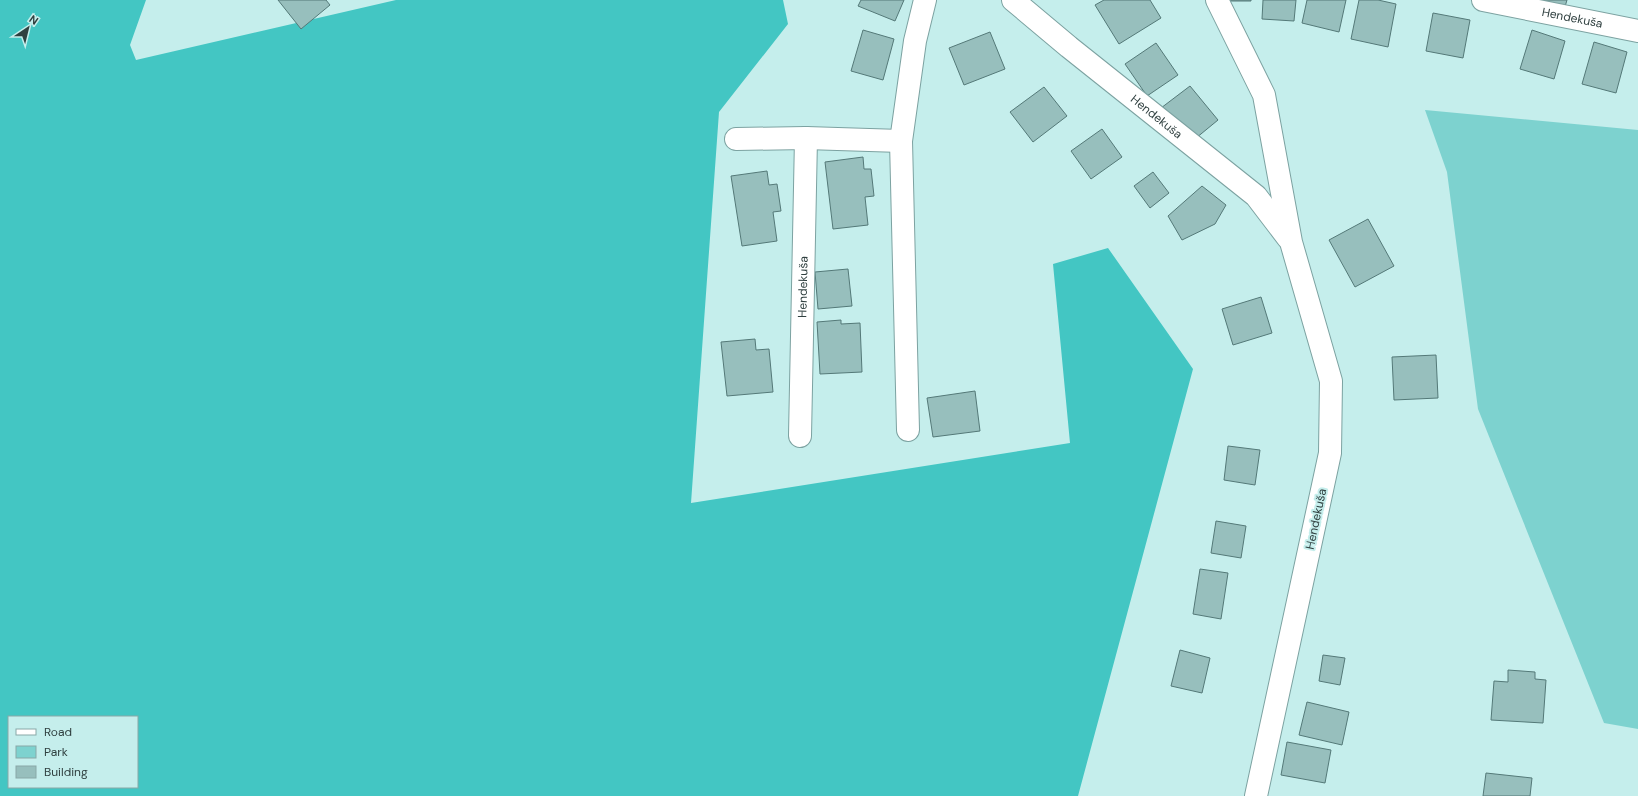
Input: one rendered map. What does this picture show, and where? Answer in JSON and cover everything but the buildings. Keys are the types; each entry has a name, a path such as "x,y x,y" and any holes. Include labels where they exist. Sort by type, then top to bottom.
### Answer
{"street":[{"path":"908,430 901,141 916,41 925,0"},
{"name":"Hendekuša","path":"1013,0 1069,47 1256,196 1291,242"},
{"name":"Hendekuša","path":"1217,0 1264,96 1291,242 1331,381 1330,453 1256,796"},
{"name":"Hendekuša","path":"1483,0 1638,31"},
{"path":"736,139 806,138 901,141"},
{"name":"Hendekuša","path":"800,436 806,138"}],"green space":[{"path":"1425,110 1638,130 1638,729 1604,723 1478,409 1447,172"}],"shaded area":[{"path":"0,0 146,0 130,45 136,60 396,0 783,0 788,24 719,112 691,503 1070,443 1053,264 1108,248 1193,369 1078,796 0,796"}]}
